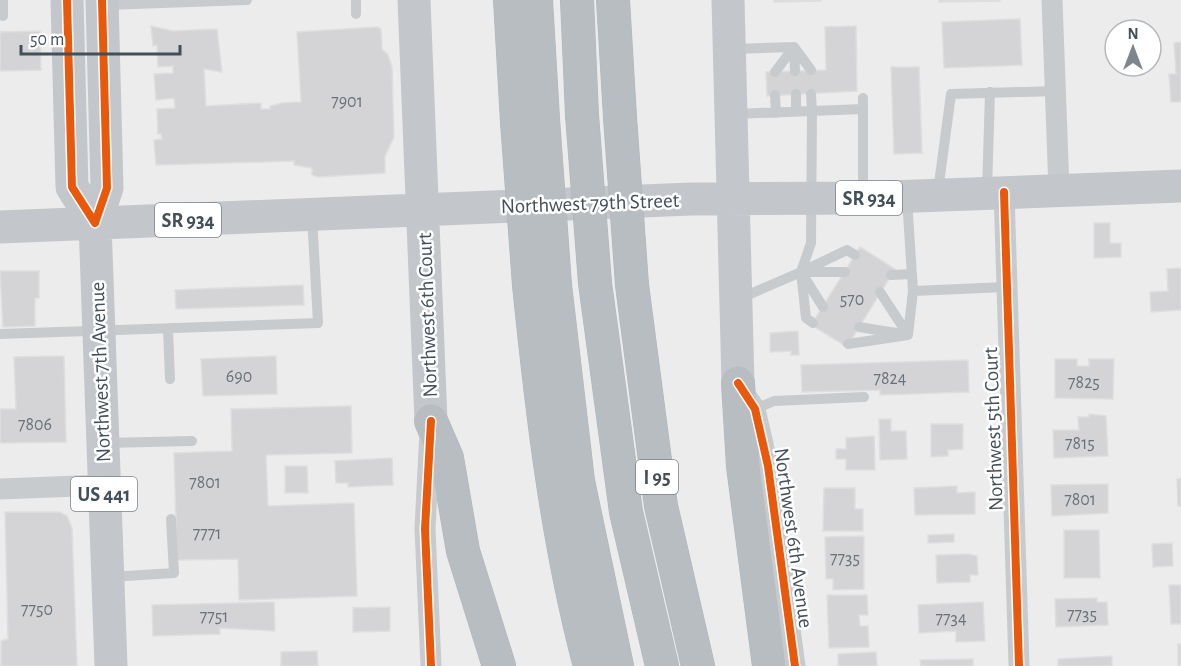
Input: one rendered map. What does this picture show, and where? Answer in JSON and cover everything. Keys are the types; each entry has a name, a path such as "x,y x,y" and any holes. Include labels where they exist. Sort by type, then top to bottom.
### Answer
{"highway":[{"path":"510,0 530,120 542,285 540,399 560,522 590,666"},
{"path":"530,120 536,0"},
{"path":"577,0 582,115 595,283 626,512 662,666"},
{"name":"I 95","path":"614,0 632,285 661,506 698,666"},
{"path":"542,285 578,481 617,666"},
{"path":"746,396 743,466 769,666"},
{"path":"431,421 447,458 463,551 499,666"}],"main road":[{"path":"67,0 72,187 95,223"},
{"name":"Northwest 6th Court","path":"414,0 431,421"},
{"name":"Northwest 6th Avenue","path":"728,0 738,299 746,396"},
{"name":"Northwest 7th Avenue","path":"102,3 107,188 95,223 111,666"},
{"name":"Northwest 79th Street","path":"0,227 734,198 863,198 1181,186"}],"street":[{"path":"1052,0 1059,190"},
{"name":"Northwest 5th Court","path":"996,192 1006,287 1019,666"},
{"name":"Northwest 6th Avenue","path":"746,396 768,466 795,666"},
{"name":"Northwest 6th Court","path":"431,421 425,529 431,666"},
{"path":"0,489 104,485"}],"lane":[{"path":"3,0 3,16"},
{"path":"102,3 247,0"},
{"path":"356,0 356,14"},
{"path":"729,49 794,47"},
{"path":"794,47 811,70"},
{"path":"794,47 795,70"},
{"path":"775,72 794,47"},
{"path":"908,335 913,291 912,274 923,195 951,94 1056,91"},
{"path":"990,92 996,192"},
{"path":"811,93 811,243 801,272 806,318 813,322"},
{"path":"796,94 796,112"},
{"path":"775,95 776,113"},
{"path":"731,114 812,111 863,104 863,198"},
{"path":"0,334 318,322 312,216"},
{"path":"738,299 847,250 855,255"},
{"path":"801,272 845,272"},
{"path":"801,272 823,307"},
{"path":"891,275 912,274"},
{"path":"913,291 1006,287"},
{"path":"880,292 908,335"},
{"path":"859,327 908,335"},
{"path":"168,328 170,379"},
{"path":"848,344 908,335"},
{"path":"746,396 774,401 864,398"},
{"path":"102,443 192,441"},
{"path":"107,577 174,573 171,519"}],"building":[{"path":"774,0 821,0 821,1 774,2"},
{"path":"939,0 1000,0 1000,1 939,2"},
{"path":"1020,19 1022,65 944,68 942,22"},
{"path":"151,26 173,31 217,29 222,72 204,69 206,106 261,103 261,109 270,109 270,106 282,103 301,102 297,32 377,27 381,29 382,49 388,55 392,67 394,137 385,156 385,173 318,177 312,175 312,168 294,165 294,161 156,165 154,140 162,139 161,134 158,134 157,109 175,108 174,98 156,100 154,74 173,73 173,66 158,67 157,45 153,46"},
{"path":"856,26 857,91 767,96 766,72 826,70 825,27"},
{"path":"40,31 41,70 0,71 0,32"},
{"path":"1181,42 1181,102 1171,102 1169,74 1176,74 1174,43"},
{"path":"891,67 919,67 922,153 894,154"},
{"path":"1094,223 1110,223 1110,243 1121,243 1121,257 1094,258"},
{"path":"860,247 895,269 847,347 811,325"},
{"path":"1181,268 1181,310 1151,312 1150,292 1168,291 1167,269"},
{"path":"0,271 39,271 39,298 35,298 35,326 3,327"},
{"path":"303,285 304,305 176,309 175,290"},
{"path":"798,331 799,355 791,355 791,351 770,352 770,333"},
{"path":"64,356 66,442 0,443 0,409 16,409 14,357"},
{"path":"276,356 277,394 203,396 201,359"},
{"path":"1055,359 1077,359 1077,366 1089,366 1089,359 1114,359 1113,399 1055,398"},
{"path":"968,360 969,392 880,395 880,390 802,392 801,365"},
{"path":"351,406 352,453 266,455 268,506 354,503 357,596 239,600 238,559 177,560 174,453 232,451 231,409"},
{"path":"1089,414 1106,416 1108,456 1054,458 1053,430 1079,430 1078,417 1089,417"},
{"path":"879,419 891,419 891,431 906,431 907,459 880,460"},
{"path":"931,424 963,424 963,449 948,450 948,456 931,457"},
{"path":"874,436 875,470 846,470 846,459 836,459 836,449 846,449 846,438"},
{"path":"392,458 393,485 348,487 348,483 336,483 335,461"},
{"path":"285,466 307,466 308,493 285,493"},
{"path":"1181,478 1181,506 1178,506 1177,479"},
{"path":"1108,484 1108,513 1052,516 1051,485"},
{"path":"957,486 957,493 975,492 975,514 915,515 914,488"},
{"path":"824,488 855,488 855,509 863,509 863,531 823,531"},
{"path":"5,512 60,512 67,516 72,528 77,666 1,666 1,641 8,639"},
{"path":"1064,530 1099,530 1100,578 1064,578"},
{"path":"954,534 954,542 928,543 928,535"},
{"path":"864,536 864,589 833,590 833,579 826,579 825,537"},
{"path":"1172,543 1173,566 1153,567 1152,544"},
{"path":"969,554 977,556 978,575 970,575 970,582 937,583 936,555"},
{"path":"1169,585 1181,585 1181,624 1171,624"},
{"path":"827,595 867,595 868,615 859,615 860,626 868,626 869,647 829,648"},
{"path":"1097,598 1097,602 1107,602 1108,625 1056,627 1055,599"},
{"path":"274,602 275,631 220,628 220,634 153,636 152,605"},
{"path":"983,602 985,641 956,642 956,631 919,633 918,605"},
{"path":"390,607 390,631 353,632 353,608"},
{"path":"1178,644 1181,644 1181,666 1178,666"},
{"path":"317,651 318,666 281,666 281,652"},
{"path":"876,652 877,666 838,666 838,654"},
{"path":"1112,656 1112,666 1058,666 1058,659"},
{"path":"973,659 973,666 921,666 920,660"}],"cycle path":[{"path":"67,0 72,187 95,223"},
{"path":"95,223 107,188 102,0"},
{"path":"1004,192 1019,666"},
{"path":"738,383 755,409 768,466 795,666"},
{"path":"431,421 425,529 431,666"}]}
